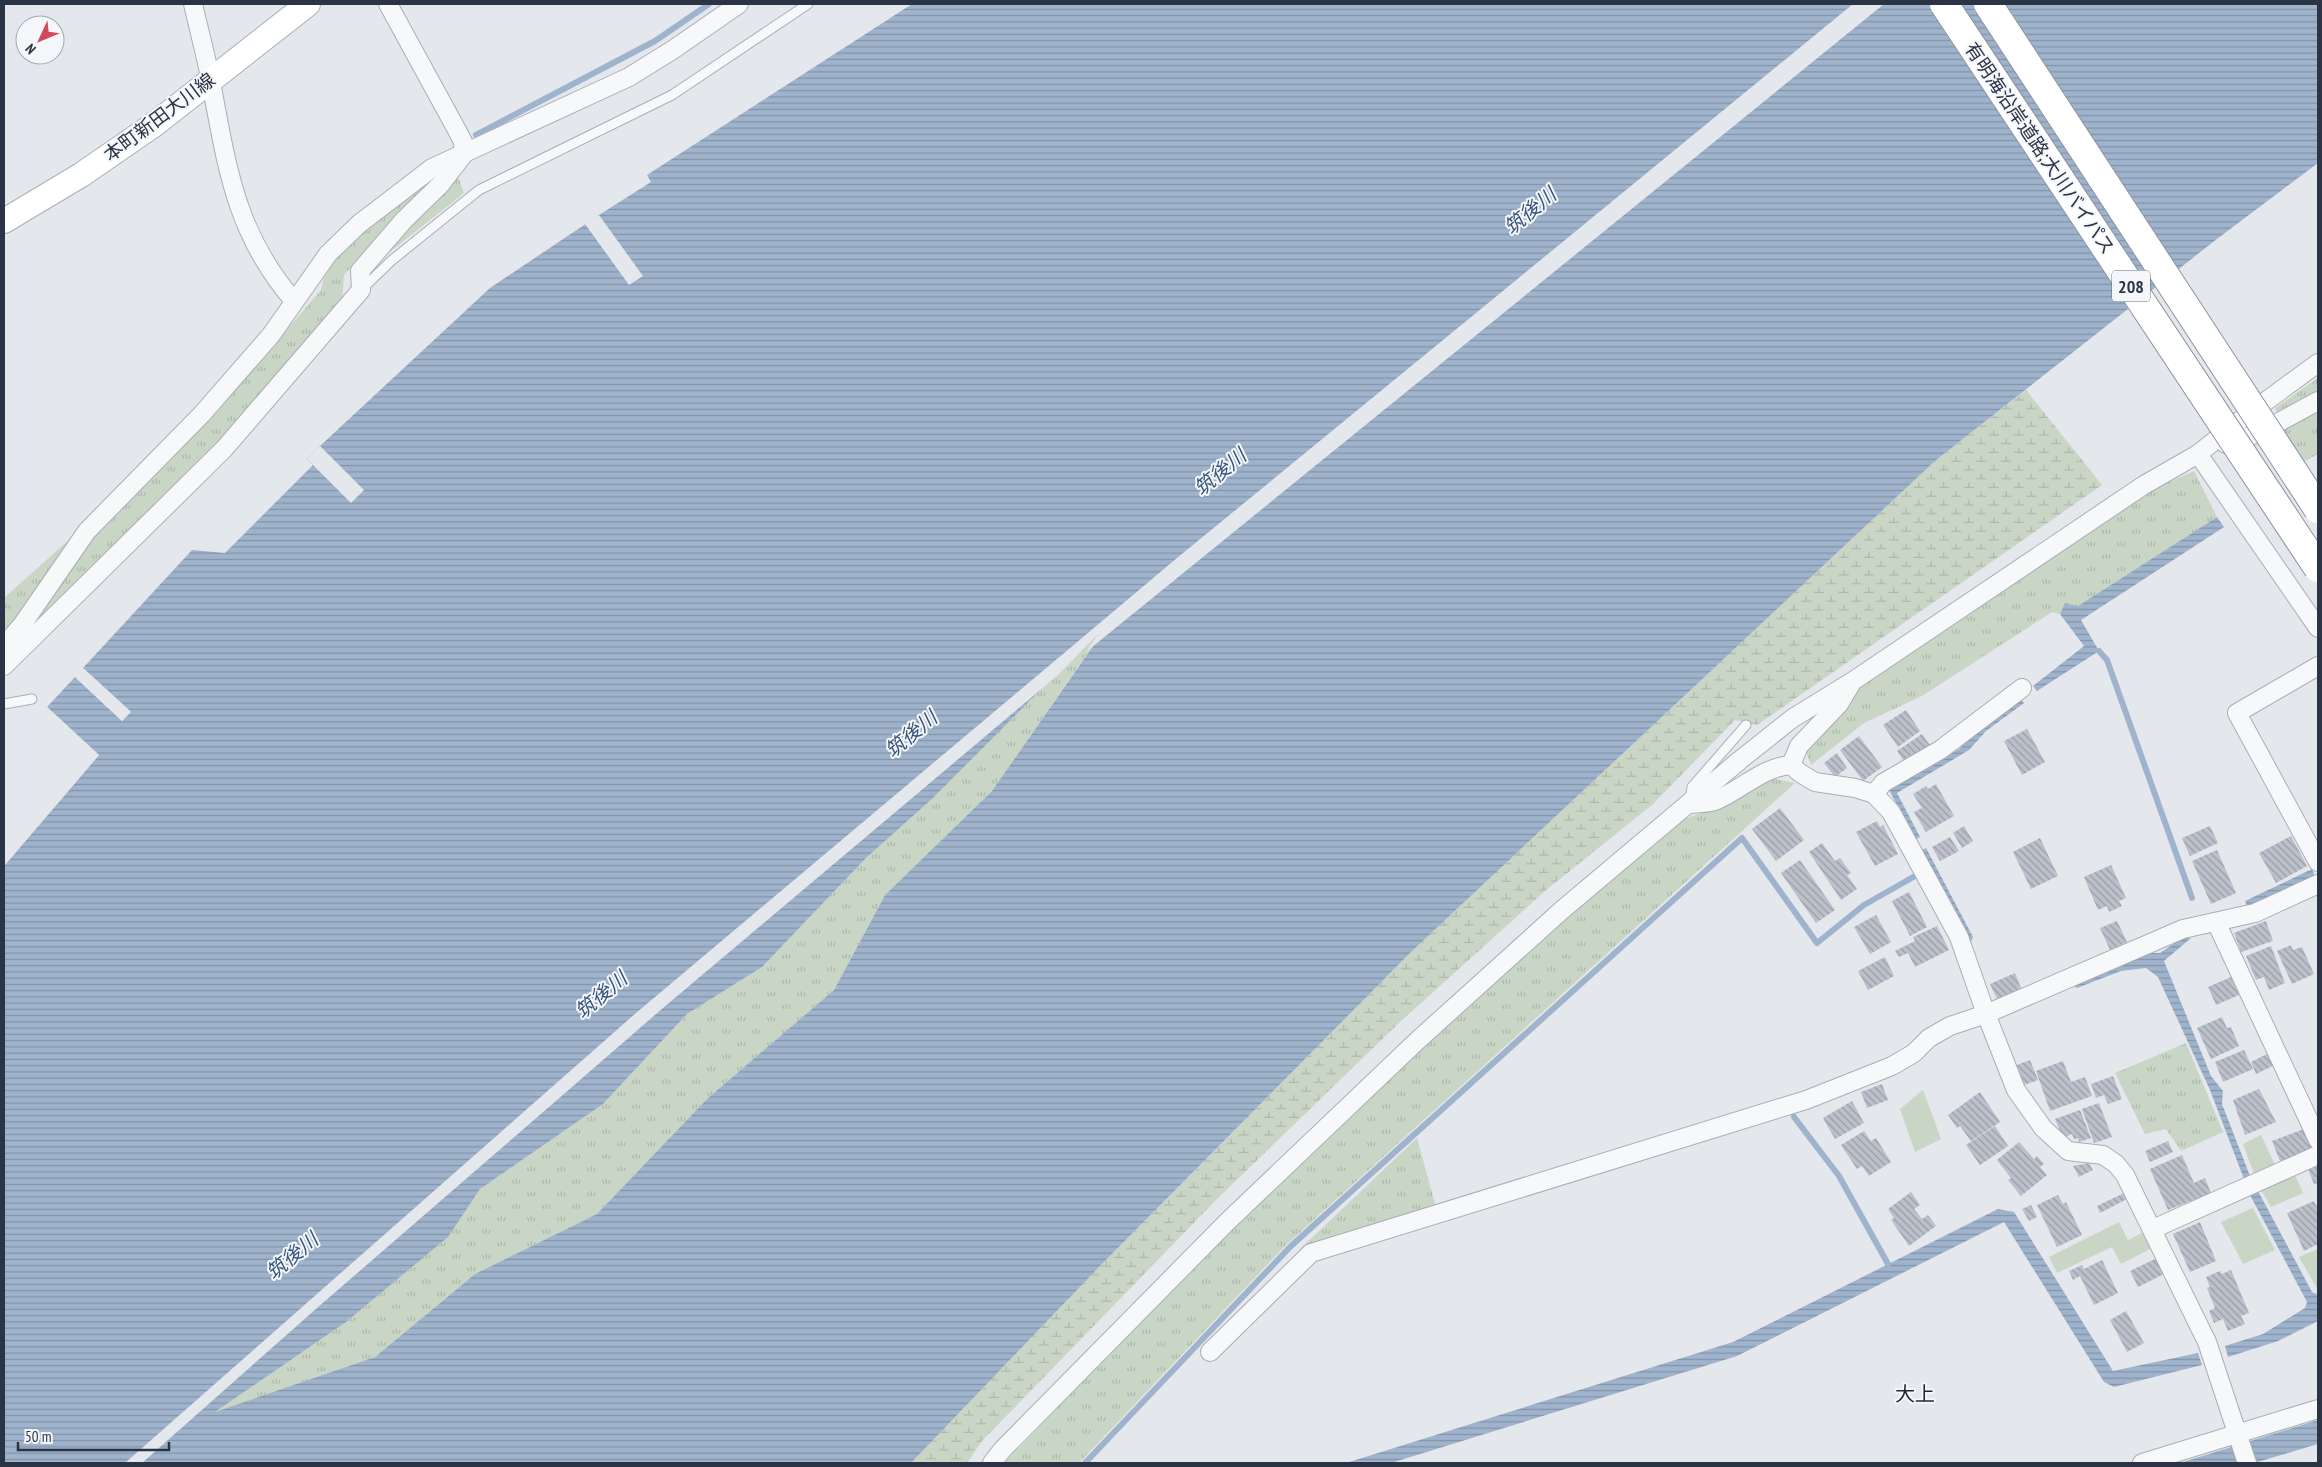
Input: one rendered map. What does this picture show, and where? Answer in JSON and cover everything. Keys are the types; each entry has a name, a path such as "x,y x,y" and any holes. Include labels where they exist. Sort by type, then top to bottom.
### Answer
{"highway":[{"name":"有明海沿岸道路;大川バイパス","path":"1944,4 2318,568"},
{"name":"有明海沿岸道路;大川バイパス","path":"1988,4 2318,509"}],"main road":[{"name":"本町新田大川線","path":"4,221 81,174 155,124 308,4"}],"street":[{"path":"193,4 211,79 228,173 246,228 279,284 294,301"},
{"path":"4,666 224,449 361,290 360,271 404,220 440,184 464,154 458,132 388,4"},
{"path":"4,646 22,625 87,531 202,414 270,335 328,254 359,224 432,168 628,77 674,49 739,4"},
{"path":"992,1463 1002,1450 1228,1221 1418,1040 1562,910 1740,760 1793,718 1852,682 2144,485 2198,454 2318,363"},
{"path":"2198,454 2259,433 2318,401"},
{"path":"2198,454 2318,628"},
{"path":"2318,666 2237,713 2318,862"},
{"path":"1791,765 1799,746 1839,704 1852,682"},
{"path":"1874,794 1883,783 1940,750 2022,688"},
{"path":"1689,804 1715,802 1763,773 1782,766 1791,765 1815,782 1855,788 1874,794 1891,812 1959,937 1986,1014 2016,1090 2043,1128 2068,1152 2103,1155 2116,1164 2126,1175 2207,1342 2247,1463"},
{"path":"1210,1352 1311,1253 1806,1100 1892,1066 1914,1053 1929,1038 1943,1030 1986,1014 2183,929 2255,913 2318,884"},
{"path":"2216,922 2314,1121 2318,1140"},
{"path":"2153,1229 2318,1155"},
{"path":"2142,1463 2318,1409"}],"lane":[{"path":"361,290 391,261 479,190 672,95 808,4"},
{"path":"4,704 32,700"},
{"path":"1689,804 1692,787 1746,725"}],"green space":[{"path":"457,174 464,193 381,259"},
{"path":"436,176 344,275 342,303 223,444 31,627 102,525 199,431 321,290 327,265 380,215"},
{"path":"2318,378 2318,454 2298,465 2275,408"},
{"path":"2026,390 2102,485 1757,725 1735,720 1653,804 1545,891 1400,1022 1216,1200 982,1441 967,1463 911,1463 1099,1267 1411,952 1935,461"},
{"path":"2194,471 2217,517 2078,606 2065,603 2060,614 2052,612 1922,696 1864,723 1811,765 1805,749 1857,685 2156,488"},
{"path":"72,537 21,619 4,633 4,598"},
{"path":"1116,612 992,791 885,895 834,990 707,1099 597,1214 475,1274 375,1357 213,1413 346,1322 447,1237 480,1189 603,1104 687,1014 762,967 866,858 933,798"},
{"path":"1770,778 1795,783 1286,1245 1079,1463 1004,1463 1238,1222 1572,911 1682,820 1727,804"},
{"path":"2186,1043 2223,1132 2181,1151 2166,1129 2145,1134 2115,1073"},
{"path":"1923,1090 1941,1139 1915,1152 1900,1109"},
{"path":"2261,1135 2275,1165 2254,1174 2243,1144"},
{"path":"1417,1138 1436,1207 1299,1250"},
{"path":"2295,1175 2303,1193 2271,1207 2260,1188"},
{"path":"2253,1208 2275,1250 2243,1264 2221,1222"},
{"path":"2119,1222 2128,1240 2144,1232 2152,1248 2121,1264 2112,1247 2057,1273 2049,1257"},
{"path":"2318,1249 2318,1290 2299,1257"}],"water":[{"name":"筑後川","path":"912,4 2318,4 2318,163 2213,242 1935,461 1411,952 1099,1267 911,1463 4,1463 4,866 99,755 47,707 75,677 122,721 130,711 83,668 192,550 225,553 313,465 307,459 320,446 490,288 651,182 647,175","holes":["1114,616 992,791 885,895 834,990 707,1099 597,1214 475,1274 375,1357 215,1412 346,1322 448,1237 480,1189 603,1104 687,1014 762,967 866,858 933,798"]},
{"path":"2217,517 2224,527 2081,620 2099,651 2037,691 2033,686 2084,646 2060,614 2065,603 2078,606"},
{"path":"2019,697 2024,703 1986,731 1969,750 1897,793 1920,837 1916,839 1889,790 1959,749 1978,730"},
{"path":"1926,848 1973,937 1970,943 1922,850"},
{"path":"2312,869 2315,877 2247,906 2245,901"},
{"path":"2182,938 2191,938 2164,961 2211,1076 2223,1091 2222,1104 2250,1176 2244,1179 2210,1090 2158,977 2146,968 2121,971 2077,988 2074,986 2148,953 2160,953"},
{"path":"2258,1191 2312,1292 2318,1295 2318,1321 2278,1341 2228,1357 2225,1346 2263,1334 2305,1308 2307,1302 2250,1195"},
{"path":"1998,1209 2014,1212 2113,1371 2198,1353 2202,1365 2114,1387 2104,1382 2004,1222 1737,1356 1391,1463 1346,1463 1733,1342"},
{"path":"2318,1420 2318,1444 2254,1463 2180,1463"}],"pier":[{"path":"1853,4 1884,4 1086,652 1098,634 1058,675 663,1008 317,1308 142,1463 125,1463 636,1013 1177,558"},
{"path":"599,215 643,276 629,285 585,224"},
{"path":"320,446 364,490 351,503 307,459"},
{"path":"83,668 131,712 122,721 75,677 76,675 122,718 127,712 82,670"},
{"path":"47,707 99,755 4,866 4,862 95,755 45,709"}],"building":[{"path":"1906,710 1920,731 1898,747 1883,725"},
{"path":"2027,729 2045,762 2022,775 2004,741"},
{"path":"1922,734 1930,745 1905,763 1897,751"},
{"path":"1859,736 1882,767 1863,781 1840,750"},
{"path":"1837,753 1847,768 1835,777 1824,763"},
{"path":"1936,784 1954,816 1926,832 1914,812 1922,808 1913,794 1926,786 1928,789"},
{"path":"1780,808 1804,840 1776,861 1752,829"},
{"path":"1877,821 1880,827 1883,825 1898,854 1875,866 1856,832"},
{"path":"1964,826 1973,841 1962,848 1953,833"},
{"path":"2210,826 2218,843 2190,856 2182,838"},
{"path":"2291,836 2307,866 2276,883 2259,853"},
{"path":"1950,837 1959,851 1940,861 1932,847"},
{"path":"2040,838 2058,876 2031,889 2013,852"},
{"path":"1822,843 1835,861 1840,858 1851,873 1847,875 1857,889 1841,900 1809,852"},
{"path":"2217,850 2236,893 2211,904 2192,861"},
{"path":"1800,860 1835,910 1816,923 1781,873"},
{"path":"2111,865 2126,898 2119,901 2122,906 2109,912 2107,906 2098,910 2084,877"},
{"path":"1909,892 1927,927 1910,936 1892,901"},
{"path":"1876,915 1891,942 1870,954 1854,927"},
{"path":"2117,921 2127,942 2110,950 2100,928"},
{"path":"2266,921 2273,941 2241,952 2234,933"},
{"path":"1937,926 1949,950 1915,967 1908,953 1899,957 1895,951 1915,941 1913,937"},
{"path":"2291,945 2293,950 2302,947 2314,974 2292,984 2277,951"},
{"path":"2271,946 2285,983 2269,990 2264,977 2256,980 2246,956"},
{"path":"1885,957 1894,976 1868,990 1858,971"},
{"path":"2015,973 2021,988 1997,999 1990,984"},
{"path":"2231,977 2239,995 2216,1005 2208,987"},
{"path":"2222,1017 2227,1028 2231,1027 2239,1046 2211,1059 2197,1028"},
{"path":"2244,1050 2253,1069 2223,1082 2215,1062"},
{"path":"2269,1053 2275,1065 2256,1074 2251,1062"},
{"path":"2030,1060 2038,1080 2024,1085 2017,1065"},
{"path":"2063,1061 2071,1082 2085,1077 2092,1096 2050,1111 2036,1071"},
{"path":"2113,1076 2122,1099 2108,1104 2104,1095 2096,1098 2091,1084"},
{"path":"1882,1084 1888,1100 1867,1108 1861,1092"},
{"path":"2259,1089 2276,1122 2245,1135 2233,1100"},
{"path":"1980,1092 2000,1122 1971,1141 1960,1126 1957,1128 1948,1115"},
{"path":"1852,1101 1864,1123 1835,1139 1823,1118"},
{"path":"2099,1103 2112,1137 2094,1143 2082,1109"},
{"path":"2080,1110 2091,1138 2079,1142 2078,1138 2074,1139 2072,1134 2063,1138 2055,1119"},
{"path":"1995,1126 2008,1146 1980,1165 1966,1145"},
{"path":"2304,1129 2312,1149 2280,1161 2272,1141"},
{"path":"1864,1131 1871,1141 1876,1138 1891,1162 1869,1176 1862,1166 1857,1169 1841,1145"},
{"path":"2168,1141 2173,1152 2150,1162 2145,1151"},
{"path":"2019,1142 2034,1159 2037,1156 2044,1164 2040,1167 2047,1175 2021,1196 2008,1180 2011,1178 1997,1160"},
{"path":"2182,1155 2194,1183 2205,1178 2211,1193 2168,1210 2150,1169"},
{"path":"2089,1163 2093,1170 2079,1177 2073,1166"},
{"path":"2318,1165 2318,1183 2314,1184 2308,1169"},
{"path":"1911,1192 1920,1205 1914,1209 1922,1219 1928,1215 1936,1226 1909,1246 1891,1220 1894,1218 1888,1209"},
{"path":"2124,1193 2127,1199 2100,1213 2097,1206"},
{"path":"2058,1195 2063,1204 2066,1202 2082,1235 2057,1247 2037,1205"},
{"path":"2314,1201 2318,1209 2318,1244 2304,1251 2287,1213"},
{"path":"2031,1205 2037,1217 2029,1221 2022,1209"},
{"path":"2200,1222 2216,1261 2190,1272 2173,1234"},
{"path":"2157,1258 2164,1274 2138,1287 2130,1271"},
{"path":"2102,1260 2118,1293 2094,1305 2080,1276 2073,1280 2069,1271 2082,1265 2084,1269"},
{"path":"2231,1270 2249,1313 2241,1316 2245,1324 2228,1331 2223,1319 2214,1323 2209,1311 2215,1308 2207,1288 2210,1287 2206,1277 2220,1271 2222,1274"},
{"path":"2126,1311 2144,1343 2127,1352 2110,1320"}],"waterway":[{"path":"476,135 655,41 709,4"},
{"path":"2099,651 2107,660 2192,898"},
{"path":"1085,1463 1291,1246 1742,838 1817,943 1864,905 1915,876"},
{"path":"1794,1117 1839,1176 1888,1264"}],"district":[{"name":"大上","path":"1915,1394"}]}
